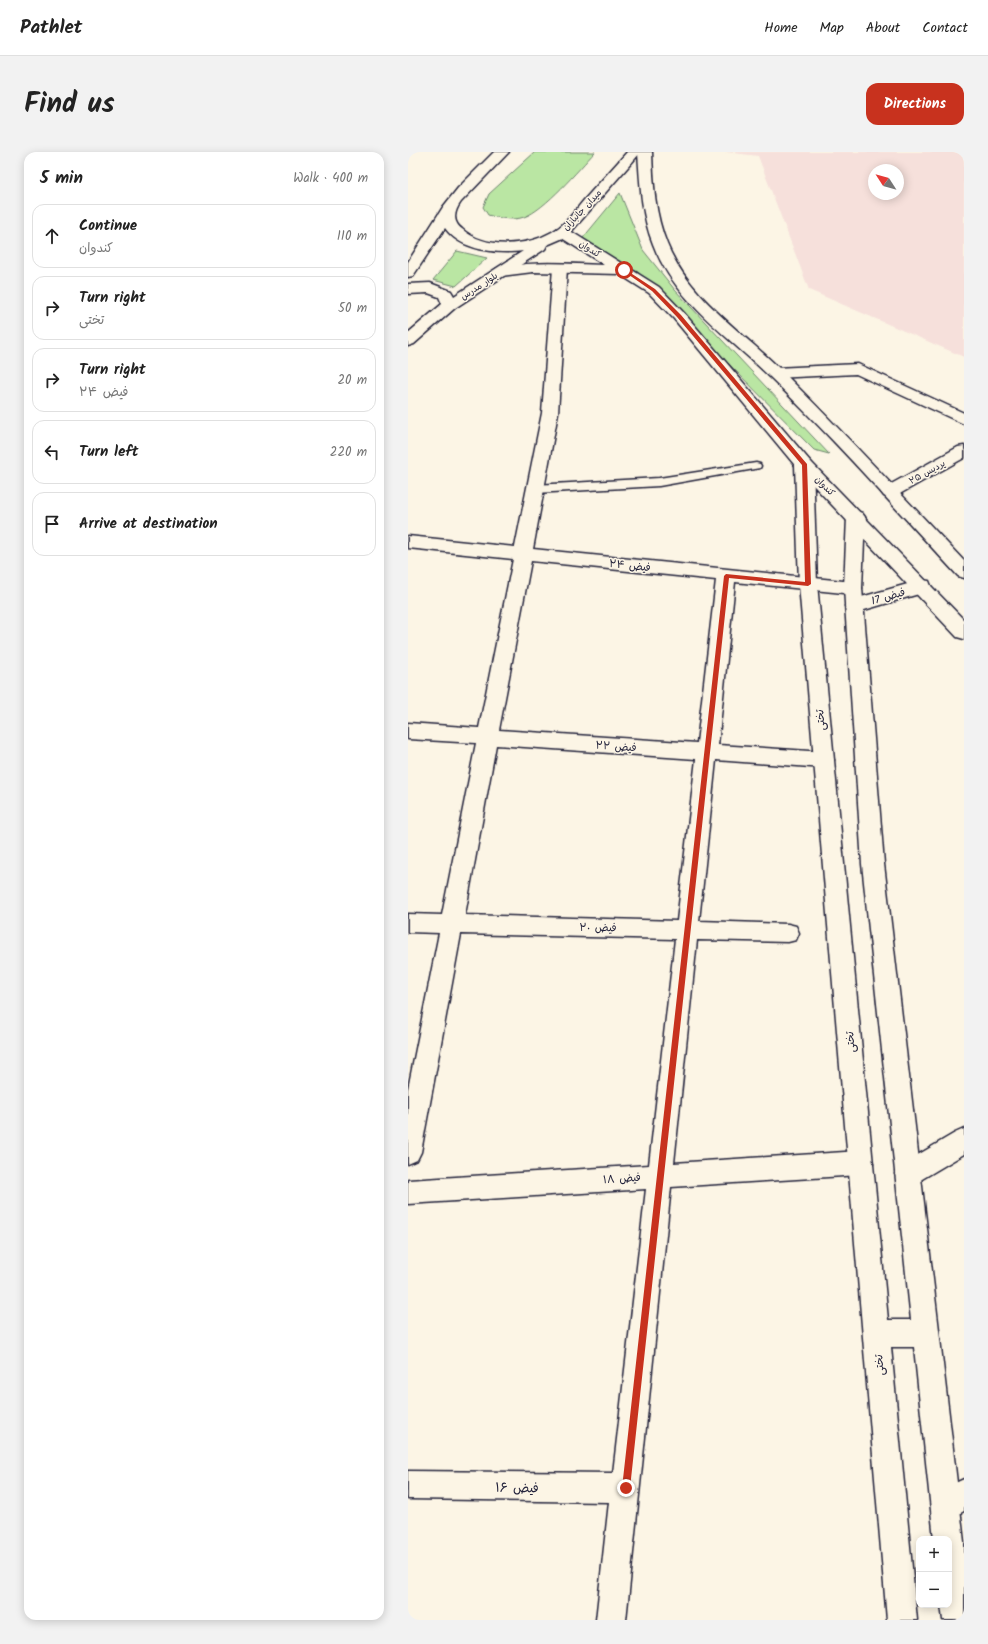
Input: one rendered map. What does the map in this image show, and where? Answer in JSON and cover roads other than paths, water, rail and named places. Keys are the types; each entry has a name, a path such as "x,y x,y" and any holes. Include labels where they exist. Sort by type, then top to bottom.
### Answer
{"main road":[{"path":"408,273 448,212 454,200 502,152"},
{"name":"میدان جانبازان","path":"448,212 448,223 457,234 472,242 492,247 514,248 536,244 559,234 569,227 634,152"},
{"path":"645,152 647,195 660,244 677,275 706,310 775,373 890,492 964,572"},
{"name":"کندوان","path":"559,234 624,270 654,290 679,316 804,464 922,586 964,632"},
{"name":"بلوار مدرس","path":"408,341 450,305 559,234"},
{"path":"501,272 533,268 624,270"},
{"path":"408,1152 550,413 560,268"},
{"path":"408,289 430,288 446,294 450,305"},
{"path":"775,373 858,369 964,419"},
{"name":"پردیس ۲۵","path":"890,492 964,452"},
{"name":"تختی","path":"804,464 808,584 902,1620"},
{"path":"856,517 854,597 873,864 926,1333 955,1500 958,1620"},
{"name":"فیض ۲۴","path":"408,542 808,584 854,597"},
{"path":"611,1620 726,576"},
{"name":"فیض 17","path":"854,597 922,586"},
{"name":"فیض ۲۲","path":"408,731 824,760"},
{"name":"فیض ۲۰","path":"408,923 686,929 788,933"},
{"path":"908,1174 964,1141"},
{"name":"فیض ۱۸","path":"408,1192 860,1163"},
{"path":"876,1334 926,1333"},
{"name":"فیض ۱۶","path":"408,1485 626,1488"}],"lane":[{"path":"535,489 659,482 756,466"}]}
